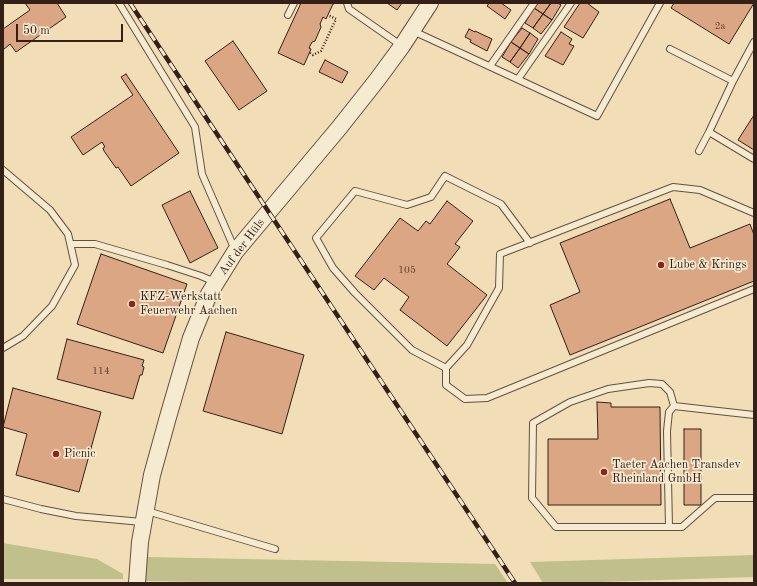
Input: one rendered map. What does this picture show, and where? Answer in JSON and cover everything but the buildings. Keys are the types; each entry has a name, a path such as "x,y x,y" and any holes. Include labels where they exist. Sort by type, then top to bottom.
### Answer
{"street":[{"name":"Auf der Hüls","path":"137,583 140,542 152,475 191,338 209,294 235,252 339,128 402,46 430,3"}],"lane":[{"path":"119,3 195,128 202,174 235,252"},
{"path":"288,15 294,3"},
{"path":"347,3 349,9 402,46"},
{"path":"490,66 534,3"},
{"path":"518,79 571,3"},
{"path":"412,31 597,116 660,3"},
{"path":"699,151 754,42"},
{"path":"670,49 733,81"},
{"path":"709,132 754,159"},
{"path":"3,170 50,210 68,234 75,265 52,306 23,336 3,348"},
{"path":"446,368 412,350 333,268 316,238 355,190 408,205 431,197 445,176 501,204 530,243"},
{"path":"754,213 700,190 673,187 500,254 499,288 467,345 446,368 446,386 465,399 487,398 754,289"},
{"path":"71,244 95,244 167,265 216,282"},
{"path":"674,406 670,392 662,384 649,383 608,389 570,402 533,423 532,498 556,527 682,527 715,498 754,498"},
{"path":"674,406 754,414"},
{"path":"669,527 667,431 669,412 674,406"},
{"path":"3,499 76,516 144,516 275,549"}],"path":[{"path":"310,53 313,55 321,51 336,19 328,15"}],"green space":[{"path":"3,543 97,559 123,574 123,579 3,579"},
{"path":"754,555 754,577 570,583 543,583 530,562"},
{"path":"145,557 495,564 508,583 274,583 145,581"}],"railway":[{"path":"130,3 515,583"}],"place":[{"name":"Lube & Krings","path":"661,265"},
{"name":"KFZ-Werkstatt Feuerwehr Aachen","path":"132,304"},
{"name":"Picnic","path":"56,454"},
{"name":"Taeter Aachen Transdev Rheinland GmbH","path":"604,472"}]}
